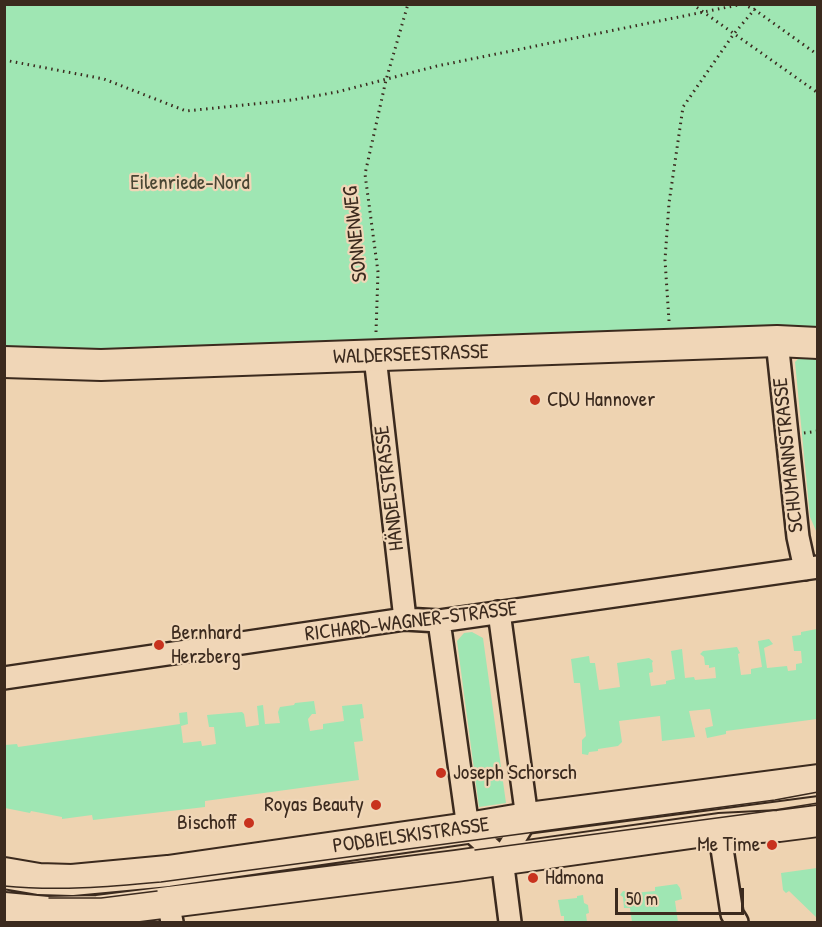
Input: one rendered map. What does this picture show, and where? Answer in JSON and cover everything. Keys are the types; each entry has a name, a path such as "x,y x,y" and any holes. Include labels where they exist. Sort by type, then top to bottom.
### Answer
{"main road":[{"name":"WALDERSEESTRASSE","path":"4,362 101,365 777,341 818,343"},
{"name":"PODBIELSKISTRASSE","path":"4,873 61,880 168,871 527,818 818,780"},
{"name":"PODBIELSKISTRASSE","path":"4,908 46,912 170,912 502,859 719,829 779,826 818,821"}],"street":[{"name":"SCHUMANNSTRASSE","path":"777,341 798,537 812,568"},
{"name":"HÄNDELSTRASSE","path":"375,357 405,619"},
{"name":"RICHARD-WAGNER-STRASSE","path":"5,677 405,619 439,621 812,568"},
{"path":"499,612 527,818 502,859 510,922"},
{"path":"439,621 468,828 502,859"},
{"path":"719,829 732,914 737,922"}],"path":[{"name":"SONNENWEG","path":"375,357 378,272 365,174 386,80 408,4"},
{"path":"692,4 818,93"},
{"path":"4,60 104,79 186,111 292,100 386,80 437,66 743,4 818,55"},
{"path":"670,345 665,260 669,203 683,107 733,35 759,4"}],"green space":[{"name":"Eilenriede-Nord","path":"4,5 817,5 817,343 5,362"},
{"path":"799,358 817,359 817,533 810,517 795,362"},
{"path":"817,629 817,719 726,731 726,734 707,738 705,728 713,726 710,709 689,711 695,737 662,741 660,716 619,721 622,742 618,746 598,749 598,751 589,752 588,755 582,754 582,740 586,736 580,683 574,683 571,659 589,656 590,663 595,663 599,690 620,687 617,663 649,658 653,661 653,672 649,673 651,686 666,684 666,681 675,679 671,651 682,649 685,678 694,677 695,680 716,678 715,667 709,668 709,665 705,665 704,657 700,654 703,651 737,647 740,653 738,654 741,675 751,674 751,669 762,667 758,641 769,639 773,644 764,648 767,668 787,666 788,671 796,670 796,664 802,663 801,651 794,651 792,636"},
{"path":"472,632 483,638 506,803 479,807 457,641 464,633"},
{"path":"314,701 316,714 312,714 308,719 310,731 323,729 323,724 344,721 342,706 362,704 364,718 360,719 363,741 354,742 359,780 205,801 205,807 93,820 92,815 62,819 62,817 31,811 30,813 5,808 5,745 17,744 18,747 180,724 179,713 187,712 188,724 181,726 183,743 201,741 202,746 216,744 214,727 209,727 207,715 242,712 246,727 259,725 257,706 263,705 265,724 280,723 278,712 280,707"},
{"path":"818,868 817,918 789,891 786,893 783,890 781,873"},
{"path":"677,884 682,899 675,901 678,922 632,922 630,908 624,908 623,897 620,895 623,891 634,893 655,891 655,887"},
{"path":"583,895 584,903 588,905 587,922 564,922 558,900"}],"tram line":[{"path":"4,886 63,888 161,882 775,800 818,792"},
{"path":"475,850 818,803"},
{"path":"49,898 101,898 157,891"}],"place":[{"name":"CDU Hannover","path":"535,400"},
{"name":"Bernhard Herzberg","path":"159,645"},
{"name":"Joseph Schorsch","path":"441,773"},
{"name":"Royas Beauty","path":"376,805"},
{"name":"Bischoff","path":"249,823"},
{"name":"Me Time","path":"772,845"},
{"name":"Hdmona","path":"533,878"}]}
